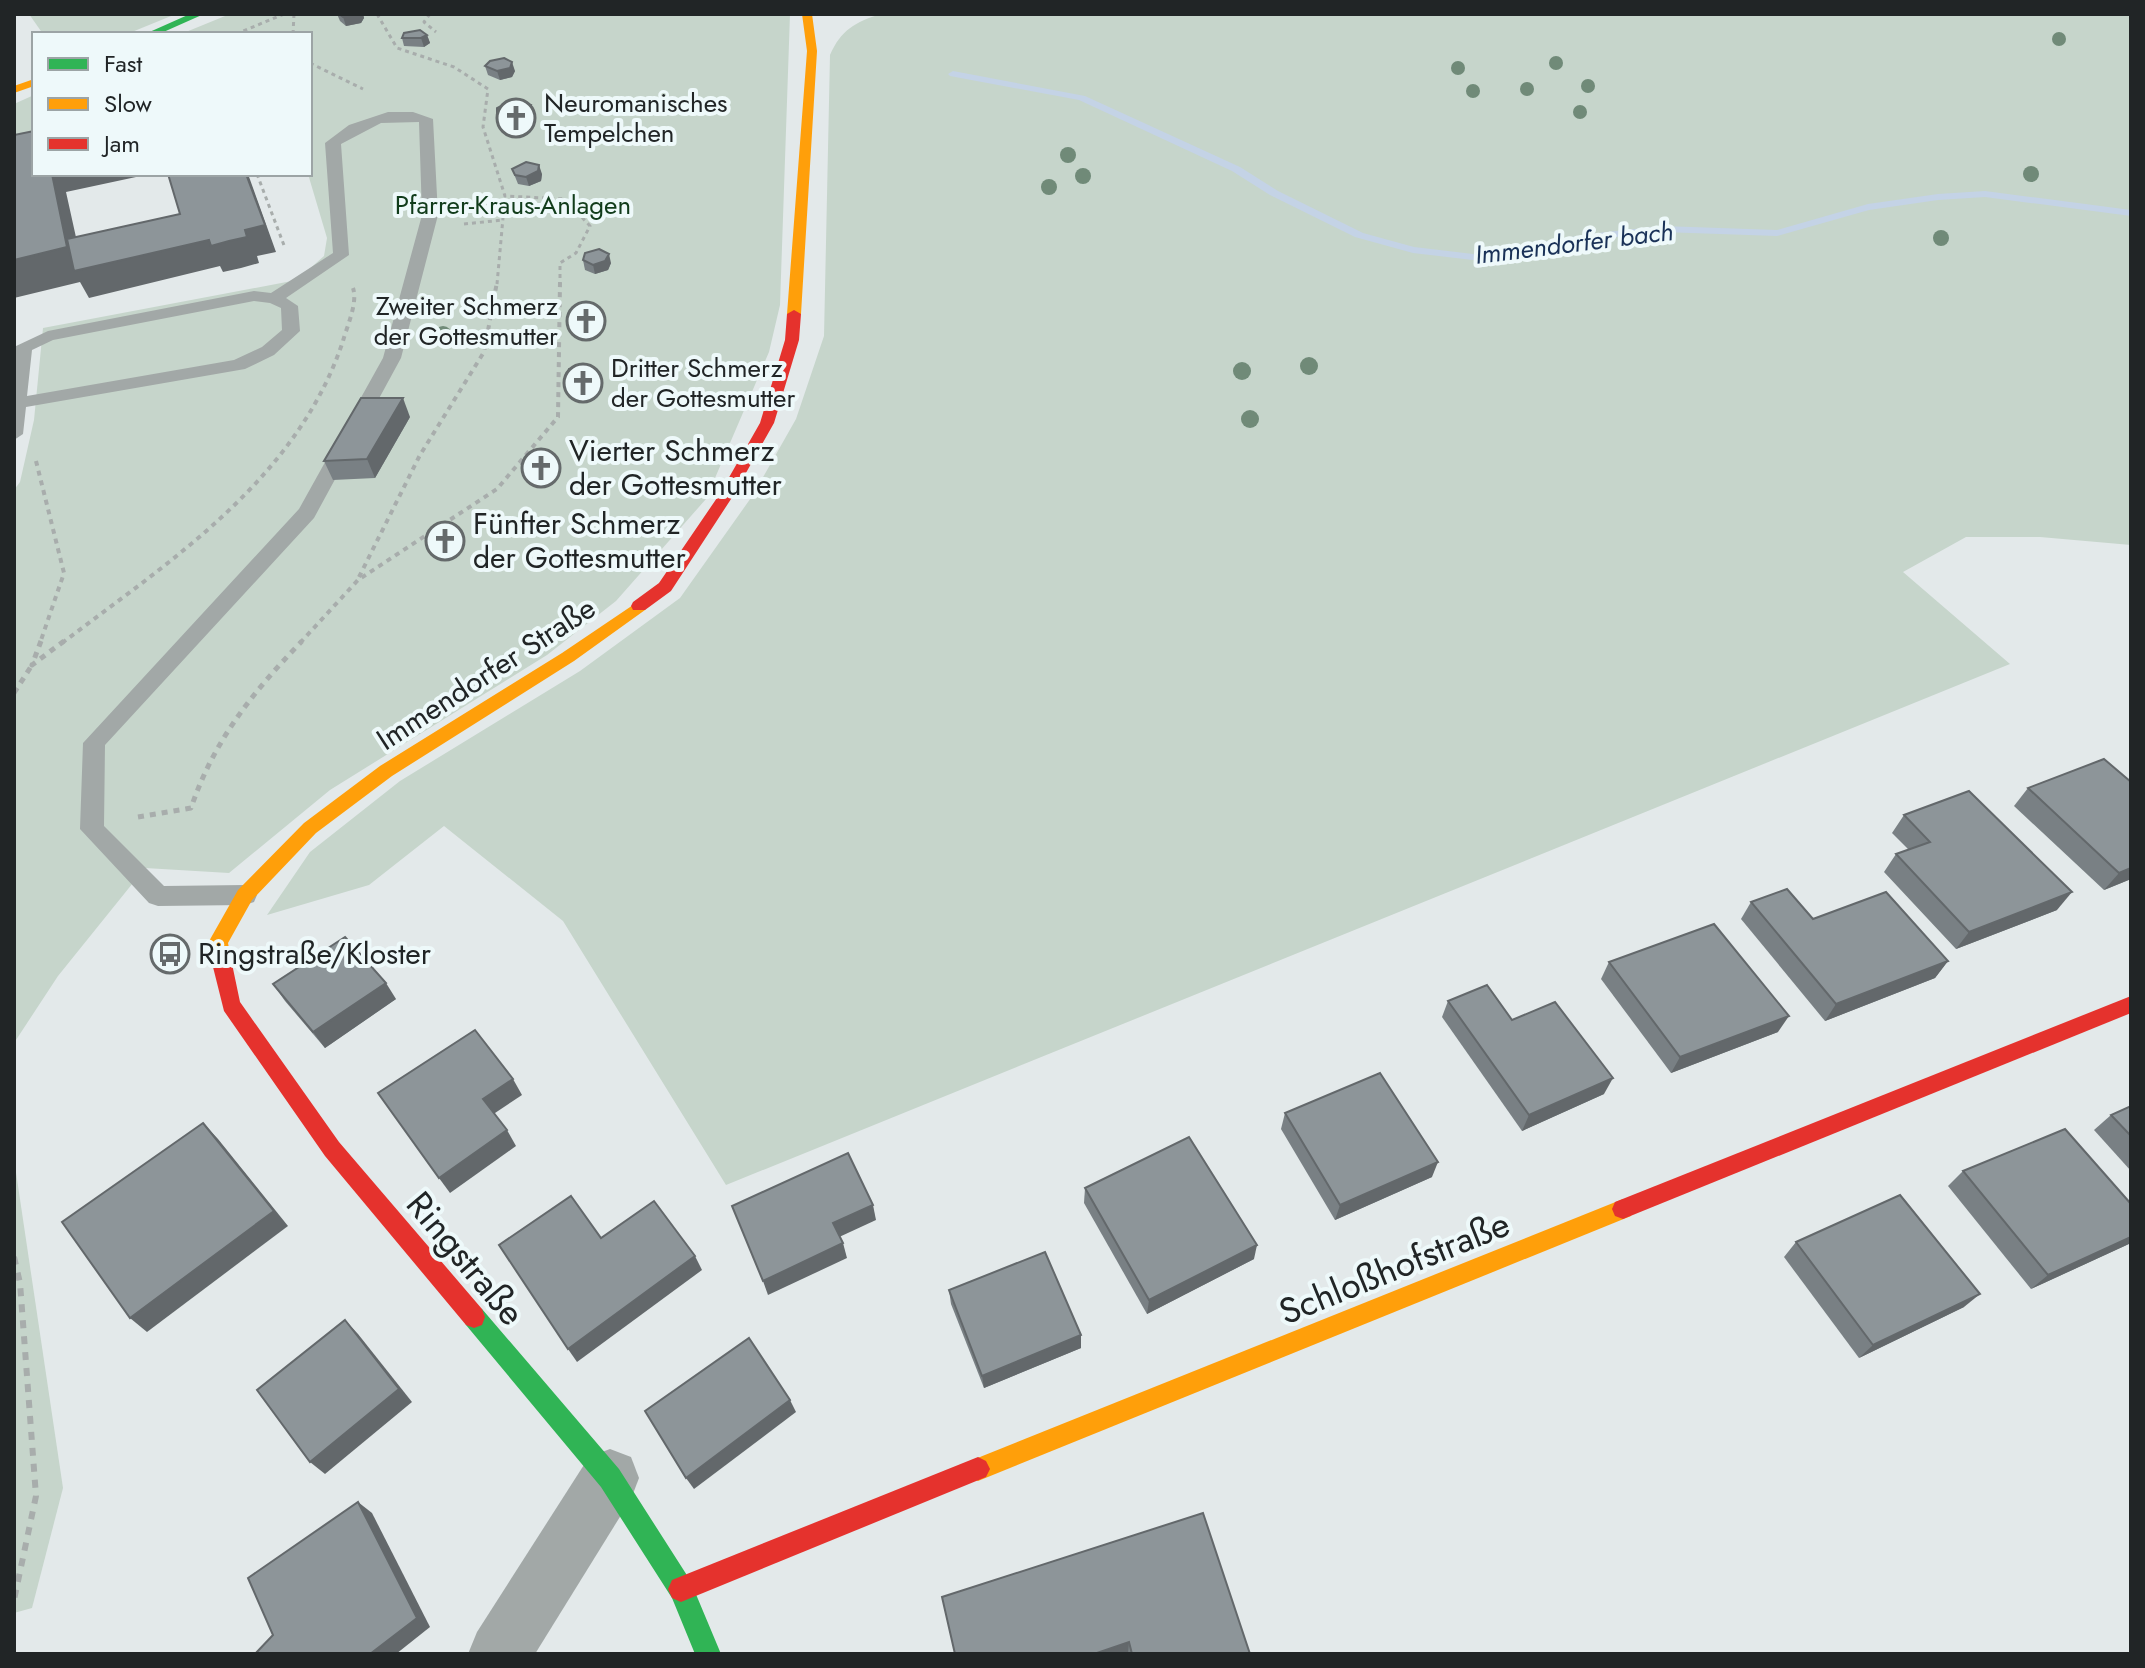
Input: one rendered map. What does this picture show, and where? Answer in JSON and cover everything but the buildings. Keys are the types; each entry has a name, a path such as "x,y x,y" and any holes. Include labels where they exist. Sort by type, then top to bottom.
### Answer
{"street":[{"path":"155,32 199,14"},
{"name":"Immendorfer Straße","path":"245,895 310,828 386,771 568,657 665,587 726,496 767,423 792,340 812,51 807,14"},
{"name":"Ringstraße","path":"245,895 218,943 231,1005 332,1149 610,1478 681,1589 708,1654"},
{"name":"Schloßhofstraße","path":"681,1589 2131,1004"},
{"path":"499,1654 610,1478"}],"lane":[{"path":"245,895 158,896 92,829 94,743 307,513 392,358 430,215 426,119 409,114 387,116 353,127 333,143 341,255 274,298"},
{"path":"14,434 17,403 23,347 48,336 254,296 274,298 289,306 291,331 268,351 239,365 17,403"}],"path":[{"path":"241,32 284,14"},
{"path":"358,580 420,455 484,352 497,287 505,196 483,127 488,89 452,66 400,54 385,35 377,14"},
{"path":"430,14 424,22 436,32"},
{"path":"312,64 374,94 387,116"},
{"path":"258,176 288,259 290,288"},
{"path":"254,190 263,189"},
{"path":"93,789 141,819 191,808 204,770 251,695 358,580 497,489 558,417 560,263 576,253 590,226 565,199 505,196"},
{"path":"32,665 233,507 288,448 318,401 345,338 355,294 346,269 331,263"},
{"path":"14,693 32,665 64,573 34,452"},
{"path":"14,1257 20,1283 36,1496 14,1600"}],"green space":[{"path":"29,14 176,14 132,32 42,32"},
{"name":"Pfarrer-Kraus-Anlagen","path":"230,14 790,14 780,305 769,352 706,499 616,601 547,655 330,790 229,873 145,868 58,976 14,1043 14,490 20,482 34,420 43,328 297,280 324,256 327,238 309,176 312,176 312,32 186,32"},
{"path":"881,14 2131,14 2131,545 2040,537 1966,537 1903,572 2010,664 726,1185 563,921 444,826 369,885 267,915 310,852 400,781 580,671 680,598 753,495 796,419 824,336 830,55 850,28"},
{"path":"32,96 32,162 14,166 14,104"},
{"path":"14,1159 63,1488 32,1608 14,1613"}],"waterway":[{"name":"Immendorfer bach","path":"953,74 1082,98 1236,169 1274,193 1359,235 1413,250 1473,257 1589,237 1662,229 1777,233 1868,207 1985,194 2131,213"}],"traffic: fast":[{"path":"155,32 199,14"},
{"path":"474,1317 610,1478 681,1589 708,1654"}],"traffic: slow":[{"path":"794,314 812,51 807,14"},
{"path":"14,90 32,83"},
{"path":"221,959 218,943 245,895 310,828 386,771 568,657 639,606"},
{"path":"978,1469 1623,1209"}],"traffic: jam":[{"path":"639,606 665,587 726,496 767,423 792,340 794,314"},
{"path":"221,959 231,1005 332,1149 474,1317"},
{"path":"1623,1209 2131,1004"},
{"path":"681,1589 978,1469"}],"place":[{"name":"Neuromanisches Tempelchen","path":"516,118"},
{"name":"Zweiter Schmerz der Gottesmutter","path":"586,321"},
{"name":"Dritter Schmerz der Gottesmutter","path":"583,383"},
{"name":"Vierter Schmerz der Gottesmutter","path":"541,468"},
{"name":"Fünfter Schmerz der Gottesmutter","path":"445,541"},
{"name":"Ringstraße/Kloster","path":"170,954"}]}
